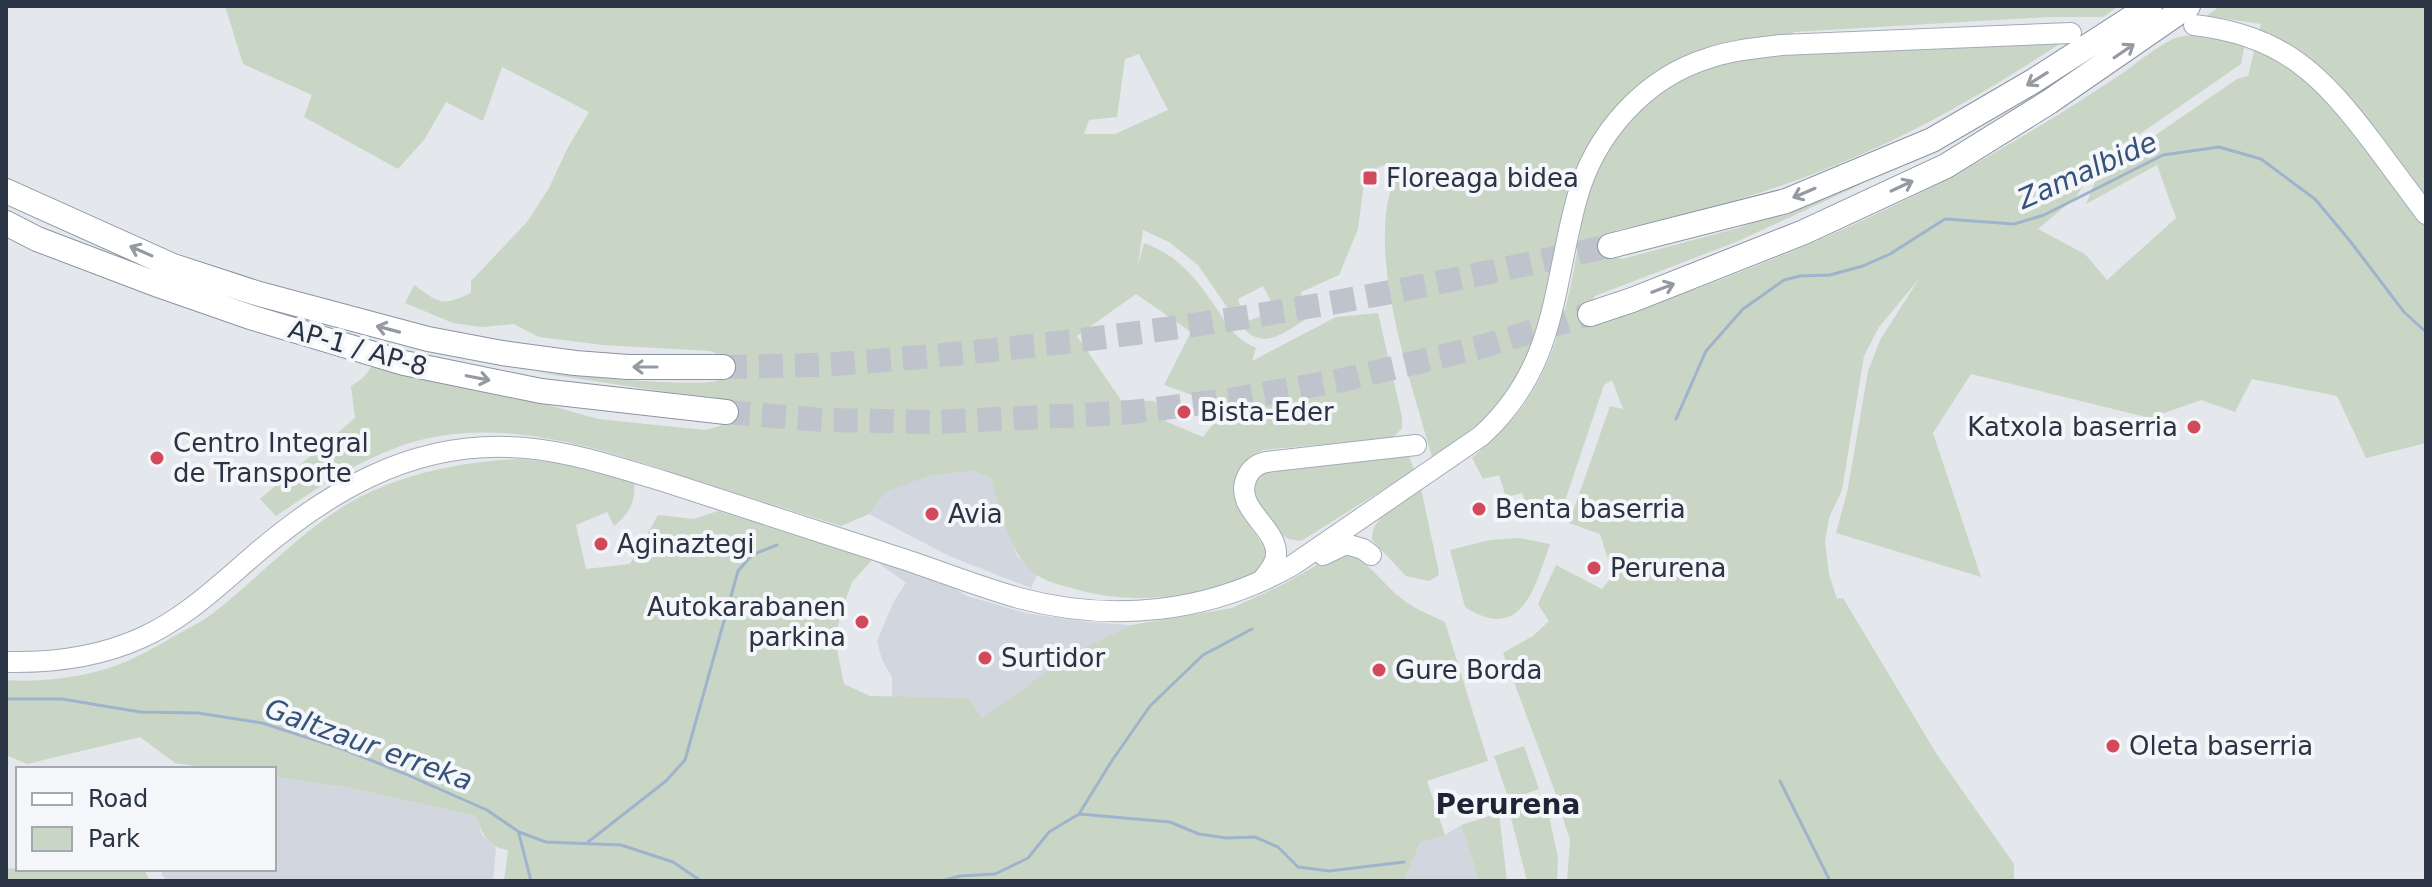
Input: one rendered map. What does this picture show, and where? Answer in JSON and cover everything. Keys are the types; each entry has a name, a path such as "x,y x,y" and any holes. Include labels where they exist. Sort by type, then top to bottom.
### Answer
{"highway":[{"path":"1610,246 1786,201 1932,140 2035,80 2150,6"},
{"path":"1590,314 1804,232 1946,166 2191,16"},
{"name":"AP-1 / AP-8","path":"6,191 173,266 256,293 428,339 571,362 628,367 723,367"},
{"name":"AP-1 / AP-8","path":"6,223 37,239 161,286 250,317 404,363 541,391 726,412"},
{"path":"6,237 102,277 226,322 287,339 333,342"}],"main road":[{"path":"2191,16 2259,40 2287,55 2321,80 2426,214"},
{"path":"6,662 32,663 86,656 142,638 190,609 283,530 352,484 397,466 453,452 506,447 567,454 659,480 1018,597 1087,609 1130,610 1188,606 1221,597 1261,582 1293,565 1481,436 1498,421 1536,362 1547,333 1576,201 1590,162 1601,141 1623,114 1669,76 1708,58 1781,45 2071,33"},
{"path":"1261,582 1275,561 1276,548 1245,495 1247,477 1258,464 1416,445"},
{"path":"1273,539 1288,548 1300,548 1373,510"},
{"path":"1293,565 1310,562 1346,544 1371,555 1363,536 1373,510"}],"shaded area":[{"path":"973,471 990,477 1017,556 1037,575 1031,588 949,556 869,514 887,491 931,474"},
{"path":"873,559 945,583 967,596 1025,613 1131,625 1071,654 982,718 968,698 892,697 892,677 882,660 877,641 894,601 906,583"},
{"path":"276,777 345,787 476,816 482,835 496,848 493,881 168,881 162,871 276,871"},
{"path":"1461,825 1479,881 1404,881 1420,843 1445,835"}],"green space":[{"path":"225,6 2119,6 2103,17 2048,17 1794,32 1782,53 2064,41 1950,111 1847,161 1750,196 1617,230 1610,235 1614,256 1622,259 1738,228 1864,183 1736,242 1595,296 1591,302 1599,322 1749,269 1895,205 2023,136 2174,39 2204,36 2245,43 2241,64 2095,165 2077,196 2038,229 2085,254 2107,280 2176,218 2157,165 2086,204 2096,180 2112,165 2237,79 2248,76 2261,24 2207,16 2220,6 2426,6 2426,443 2366,458 2337,396 2252,379 2235,412 2201,400 2150,418 1971,374 1933,433 1981,577 1836,533 1848,488 1868,371 1880,340 1919,279 1879,327 1864,356 1842,490 1829,518 1825,541 1829,574 1837,599 1843,598 1936,753 2014,864 2014,881 1567,881 1570,840 1503,653 1533,636 1549,621 1538,604 1556,565 1602,589 1613,575 1600,534 1569,523 1610,406 1623,409 1612,380 1604,385 1565,501 1525,501 1522,493 1506,497 1499,475 1483,479 1472,458 1524,405 1549,359 1571,284 1584,206 1564,207 1541,315 1521,368 1507,392 1490,413 1432,457 1398,336 1387,273 1386,213 1397,164 1381,166 1365,175 1358,229 1339,275 1301,292 1308,318 1273,338 1257,337 1239,324 1275,309 1263,286 1238,299 1240,305 1234,307 1231,313 1198,265 1169,242 1143,230 1138,266 1144,243 1182,265 1234,333 1256,348 1252,361 1336,317 1378,313 1402,417 1402,428 1393,438 1263,450 1249,458 1239,470 1234,494 1237,505 1268,558 1252,574 1190,593 1150,598 1111,596 1063,586 1041,577 1028,567 1013,545 990,477 973,471 931,475 887,491 869,514 841,526 589,447 513,434 474,433 436,437 382,453 335,478 276,516 260,499 355,418 351,386 363,378 372,366 545,404 598,419 705,430 720,426 726,420 721,401 713,397 534,372 688,383 719,380 725,367 720,357 710,351 603,345 539,337 514,324 482,327 453,323 405,303 414,285 441,301 471,293 471,281 527,222 549,188 589,112 502,67 483,121 446,102 424,140 398,169 304,117 312,95 243,64","holes":["1139,54 1168,110 1115,134 1084,134 1089,120 1117,117 1125,59","1136,294 1191,332 1164,385 1226,407 1203,437 1167,422 1154,401 1121,400 1077,336"]},
{"path":"1409,456 1414,470 1303,540 1286,538 1279,533 1253,494 1257,475 1267,469"},
{"path":"520,459 559,463 634,483 630,507 614,526 607,512 576,525 586,569 630,564 658,515 694,519 718,511 873,559 852,582 841,613 835,640 844,684 870,696 968,698 982,718 1071,654 1131,625 1232,608 1286,583 1327,559 1349,553 1401,599 1445,622 1488,761 1427,781 1445,835 1420,843 1404,881 504,881 508,850 495,846 487,839 476,816 345,787 276,777 276,767 203,767 175,763 140,737 27,764 6,755 6,680 61,678 123,663 208,617 309,531 344,506 407,478 474,463"},
{"path":"1421,489 1439,575 1429,581 1406,576 1372,540 1376,524 1382,517"},
{"path":"1519,538 1550,544 1532,593 1523,606 1513,615 1500,619 1484,617 1465,607 1450,550 1490,540"},
{"path":"1524,746 1539,789 1509,800 1494,756"},
{"path":"1545,798 1558,857 1557,881 1527,881 1509,810"},
{"path":"1499,813 1507,881 1479,881 1461,825"},
{"path":"6,868 16,871 145,871 150,881 6,881"}],"waterway":[{"name":"Zamalbide","path":"1676,419 1706,351 1743,309 1784,280 1830,275 1863,266 1890,254 1945,219 2014,224 2044,215 2163,155 2219,147 2261,159 2315,199 2404,312 2426,332"},
{"path":"588,842 666,781 685,760 738,571 752,555 777,545"},
{"path":"941,881 960,876 995,874 1028,858 1049,832 1079,814 1150,706 1203,655 1252,629"},
{"name":"Galtzaur erreka","path":"6,699 62,699 140,712 198,713 262,723 340,748 403,773 487,810 519,832 546,842 621,845 673,862 701,881"},
{"name":"Zamalbide","path":"1780,781 1830,881"},
{"path":"1079,814 1170,822 1199,834 1226,838 1255,837 1278,847 1298,867 1329,871 1404,862"},
{"path":"519,834 531,881"}],"tunnel":[{"path":"723,367 850,363 1136,333 1345,300 1610,246"},
{"path":"726,412 823,420 936,422 1124,413 1235,399 1342,380 1477,348 1590,314"}],"place":[{"name":"Floreaga bidea","path":"1370,178"},
{"name":"Bista-Eder","path":"1184,412"},
{"name":"Katxola baserria","path":"2194,427"},
{"name":"Centro Integral de Transporte","path":"157,458"},
{"name":"Benta baserria","path":"1479,509"},
{"name":"Avia","path":"932,514"},
{"name":"Aginaztegi","path":"601,544"},
{"name":"Perurena","path":"1594,568"},
{"name":"Autokarabanen parkina","path":"862,622"},
{"name":"Surtidor","path":"985,658"},
{"name":"Gure Borda","path":"1379,670"},
{"name":"Oleta baserria","path":"2113,746"}],"district":[{"name":"Perurena","path":"1508,804"}]}
